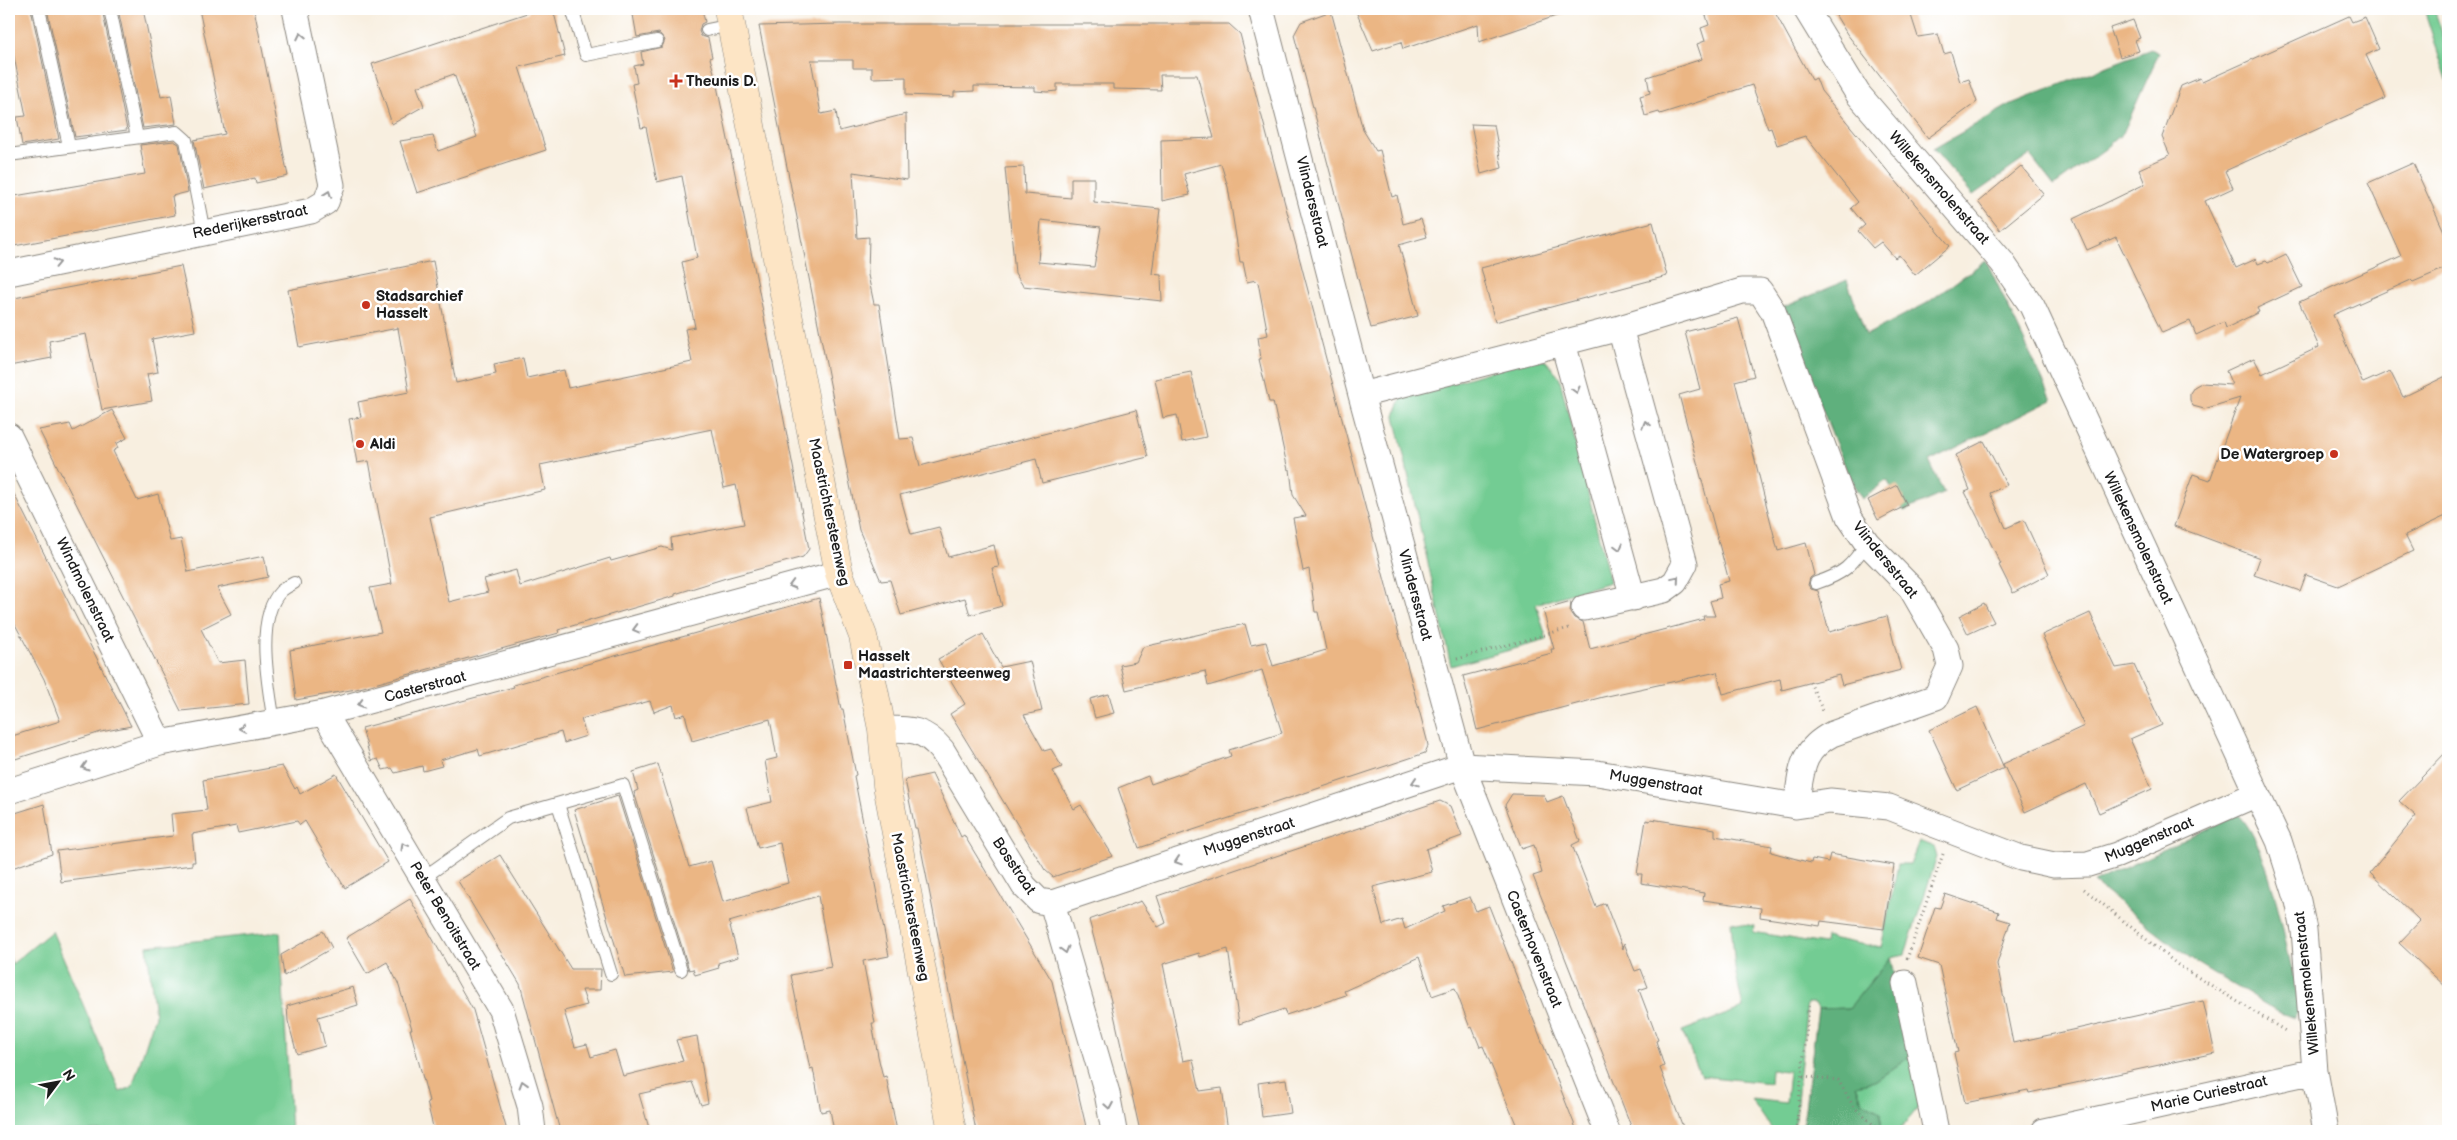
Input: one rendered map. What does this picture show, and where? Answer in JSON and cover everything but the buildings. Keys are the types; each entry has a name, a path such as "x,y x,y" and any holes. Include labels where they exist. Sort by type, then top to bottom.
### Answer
{"main road":[{"name":"Maastrichtersteenweg","path":"726,17 839,573 863,636 882,728 887,785 952,1131"}],"street":[{"name":"Rederijkersstraat","path":"9,273 311,211 326,202 332,185 295,9"},
{"name":"Vlindersstraat","path":"1261,9 1361,395 1462,766"},
{"name":"Willekensmolenstraat","path":"1806,9 1858,94 2002,262 2032,306 2279,841 2298,901 2304,930 2314,1060 2326,1131"},
{"name":"Vlindersstraat","path":"1361,395 1620,328 1742,291 1760,291 1773,310 1849,517 1867,543 1911,588 1946,649 1950,666 1936,698 1817,741 1805,760 1796,806"},
{"path":"1584,608 1664,590 1675,582 1685,564 1620,328"},
{"path":"1563,343 1633,598"},
{"name":"Windmolenstraat","path":"9,436 160,743"},
{"name":"Casterstraat","path":"9,791 160,743 324,713 839,573"},
{"name":"Peter Benoitstraat","path":"324,713 501,1010 530,1106 533,1131"},
{"name":"Bosstraat","path":"882,728 914,730 930,736 942,750 1024,886 1039,901 1052,903 1107,1093 1114,1131"},
{"name":"Muggenstraat","path":"1052,903 1462,766 1597,773 1796,806 1830,801 1889,807 2021,858 2054,865 2088,864 2117,855 2257,794"},
{"name":"Casterhovenstraat","path":"1462,766 1607,1131"},
{"path":"1905,983 1936,1131"},
{"name":"Marie Curiestraat","path":"2044,1131 2314,1060"}],"lane":[{"path":"39,9 69,146"},
{"path":"110,9 137,137"},
{"path":"572,9 586,55 657,41"},
{"path":"9,155 177,132 186,140 204,233"},
{"path":"1816,582 1838,576 1856,560 1867,543"},
{"path":"274,723 265,632 271,610 281,591 294,583"},
{"path":"423,878 508,818 624,785 681,970"},
{"path":"558,804 611,974"}],"path":[{"path":"1810,682 1832,734"},
{"path":"1905,983 1907,960 1951,832"},
{"path":"2054,865 2178,965 2314,1060"},
{"path":"1796,1131 1809,1006"},
{"path":"1803,1076 1838,1080 1854,1107 1880,1131"},
{"path":"9,1118 12,1131"}],"green space":[{"path":"2424,9 2434,9 2448,50 2448,84"},
{"path":"2151,49 2159,53 2123,133 2105,149 2054,186 2030,155 1973,195 1933,149 2011,104"},
{"path":"1986,260 2052,400 1929,461 1944,493 1904,511 1887,480 1862,499 1850,479 1782,308 1847,280 1866,335 1927,303"},
{"path":"1532,359 1546,361 1559,376 1610,582 1536,604 1547,640 1451,666 1395,416 1401,398"},
{"path":"2239,815 2251,831 2261,853 2278,907 2300,1009 2294,1018 2278,1012 2189,958 2094,883"},
{"path":"1919,841 1934,847 1937,857 1905,954 1891,957 1849,1008 1818,1009 1815,1003 1807,1003 1794,1131 1773,1131 1751,1099 1786,1103 1789,1071 1771,1070 1770,1083 1701,1076 1682,1031 1743,1008 1735,969 1731,922 1754,926 1753,932 1824,944 1825,937 1881,948 1898,864 1910,864"},
{"path":"52,931 120,1092 132,1087 155,1016 147,946 280,932 291,1131 9,1131 9,955 12,964"},
{"path":"1891,957 1912,1055 1875,1081 1856,1085 1862,1101 1881,1112 1881,1131 1802,1131 1818,1009 1849,1008"},
{"path":"1912,1055 1922,1103 1899,1131 1881,1131 1881,1113 1862,1101 1856,1084 1875,1081"}],"place":[{"name":"Theunis D.","path":"676,81"},
{"name":"Stadsarchief Hasselt","path":"366,305"},
{"name":"Aldi","path":"360,444"},
{"name":"De Watergroep","path":"2334,454"},
{"name":"Hasselt Maastrichtersteenweg","path":"848,665"}]}
